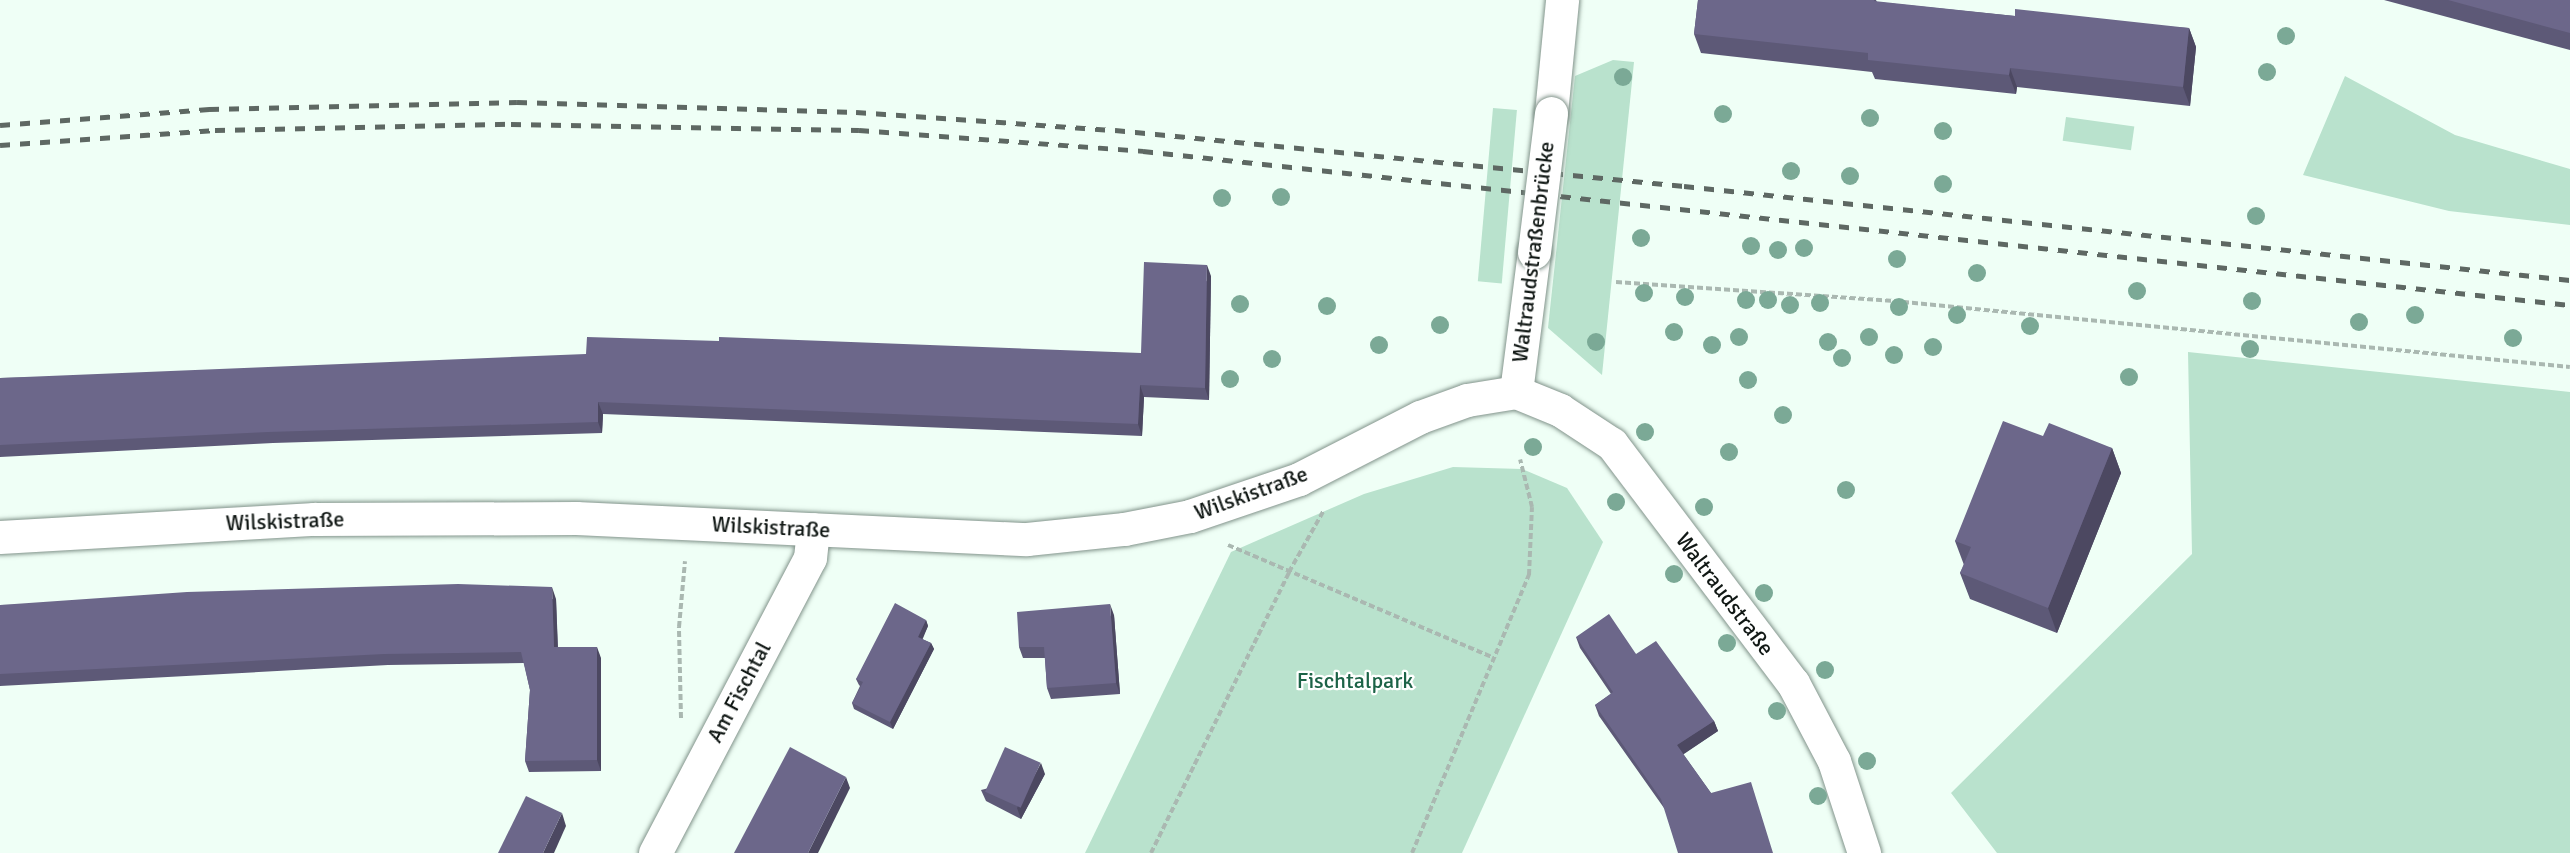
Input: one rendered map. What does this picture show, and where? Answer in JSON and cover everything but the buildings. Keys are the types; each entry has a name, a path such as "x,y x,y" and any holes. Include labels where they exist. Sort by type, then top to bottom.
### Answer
{"street":[{"name":"Waltraudstraßenbrücke","path":"1516,392 1551,113 1562,0"},
{"name":"Wilskistraße","path":"0,537 314,519 576,518 1027,539 1168,520 1299,479 1420,417 1467,400 1516,392"},
{"name":"Waltraudstraße","path":"1516,392 1560,410 1612,444 1793,683 1834,761 1864,853"},
{"name":"Am Fischtal","path":"655,853 810,558 813,529"}],"path":[{"path":"1616,282 1894,301 2570,367"},
{"path":"1412,853 1492,657 1530,571 1532,507 1520,459"},
{"path":"1151,853 1288,572 1328,504"},
{"path":"1221,542 1492,657"},
{"path":"682,722 678,701 679,627 686,549"}],"green space":[{"path":"1613,60 1634,62 1602,375 1548,328 1575,76"},
{"path":"2345,76 2455,135 2570,169 2570,225 2449,211 2303,175"},
{"path":"1493,108 1517,110 1502,283 1478,281"},
{"path":"2066,117 2134,127 2131,150 2063,141"},
{"path":"2188,352 2570,392 2570,853 1997,853 1951,793 2192,554"},
{"name":"Fischtalpark","path":"1453,467 1522,469 1567,488 1603,542 1462,853 1085,853 1231,552 1364,494"}],"railway":[{"path":"0,125 209,109 517,102 856,112 1115,130 1684,186 2570,280"},
{"path":"0,145 215,130 511,124 859,130 1143,151 2570,305"}]}
